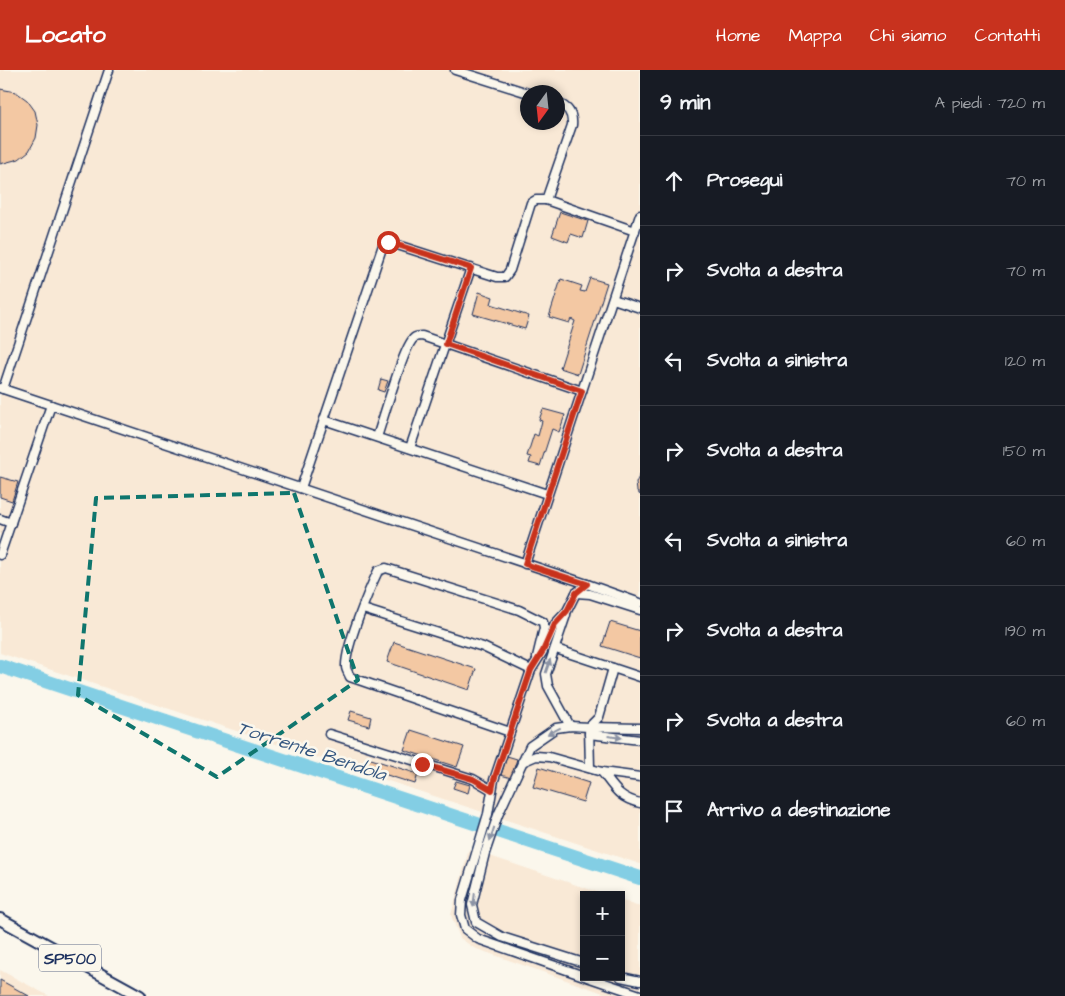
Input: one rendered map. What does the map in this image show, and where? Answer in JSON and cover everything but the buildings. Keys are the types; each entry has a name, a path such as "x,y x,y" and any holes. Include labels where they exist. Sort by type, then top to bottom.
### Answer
{"main road":[{"name":"SP500","path":"0,919 140,996"}],"lane":[{"path":"109,70 2,388 640,602"},
{"path":"455,70 520,90"},
{"path":"546,200 572,125 572,118 565,106"},
{"path":"301,488 383,245 388,242 496,277 505,277 510,270 531,203 536,200 546,200 635,231"},
{"path":"525,564 640,215"},
{"path":"410,448 471,268"},
{"path":"613,299 640,308"},
{"path":"377,437 405,354 412,339 416,336 422,336 582,391"},
{"path":"0,555 51,405"},
{"path":"324,420 547,494"},
{"path":"0,519 11,523"},
{"path":"510,732 350,678 346,668 349,647 378,571 386,568 519,610 543,622 544,628 536,659 492,790 488,814 462,900 461,915 465,929 478,939 580,975"},
{"path":"570,726 548,686 546,674 567,611 576,593 587,584"},
{"path":"576,593 590,594 640,610"},
{"path":"363,609 484,648 531,670"},
{"path":"536,659 543,651 555,624 567,611"},
{"path":"559,650 640,677"},
{"path":"590,768 589,730 599,717 614,668"},
{"path":"580,962 502,937 476,922 472,905 486,853 498,815 530,746 556,728 570,726 640,740"},
{"path":"589,730 640,728"},
{"path":"329,734 473,779 492,790"},
{"path":"522,762 536,756 549,757 602,772 640,777"},
{"path":"602,772 616,790 628,800 640,803"},
{"path":"625,978 640,981"},
{"path":"597,981 638,995"}],"highlighted area":[{"path":"294,493 358,680 217,777 78,695 96,498"}],"shaded area":[{"path":"0,70 640,70 640,864 0,653"},
{"path":"469,849 594,891 580,891 580,981 625,981 625,901 640,906 640,996 612,996 474,948 460,938 451,915"},
{"path":"0,970 49,996 0,996"}],"waterway":[{"name":"Torrente Bendola","path":"0,666 640,878"}],"route":[{"path":"388,242 471,268 446,344 582,391 525,564 587,584 576,593 567,611 555,624 543,651 536,659 492,790 473,779 422,764"}]}
